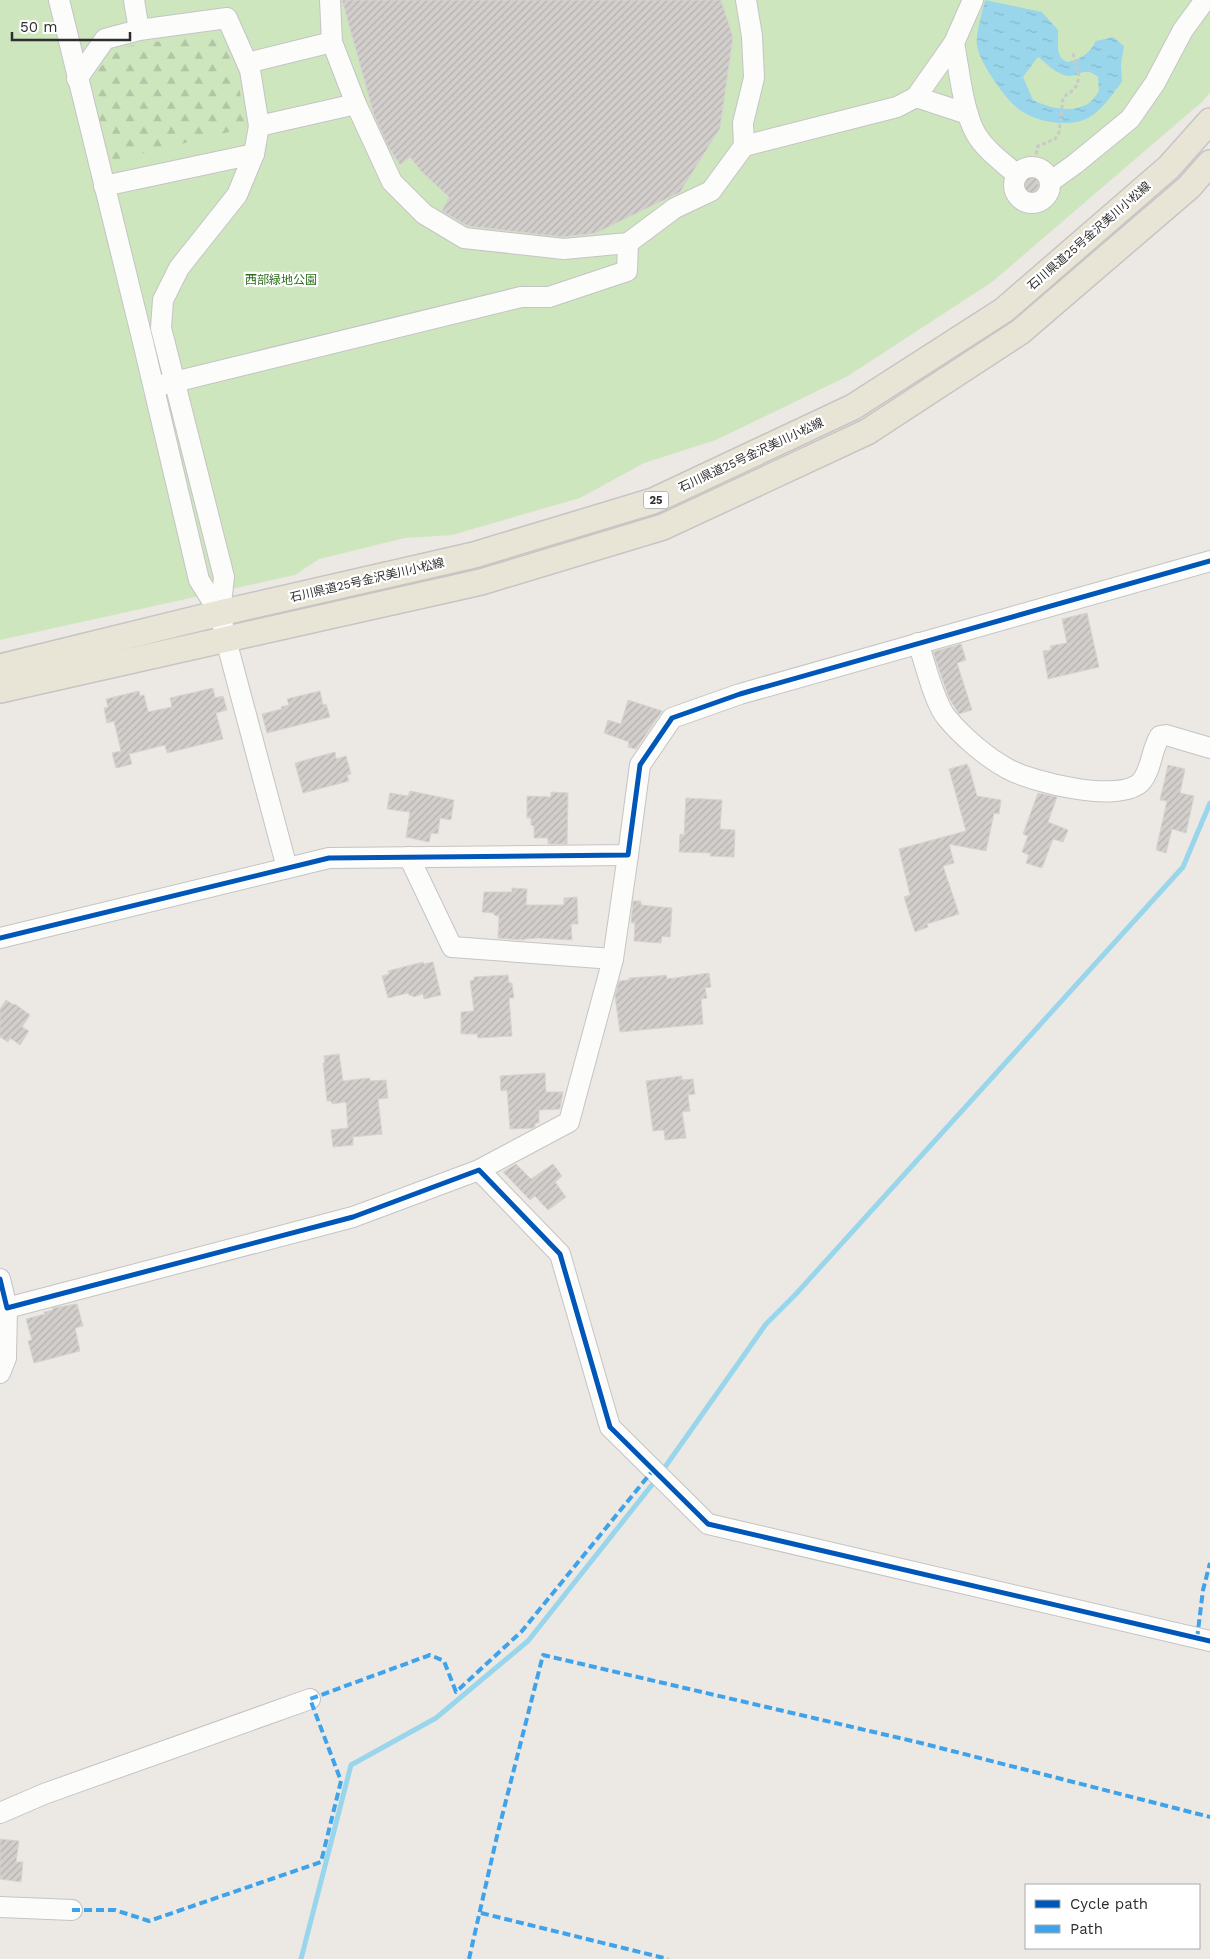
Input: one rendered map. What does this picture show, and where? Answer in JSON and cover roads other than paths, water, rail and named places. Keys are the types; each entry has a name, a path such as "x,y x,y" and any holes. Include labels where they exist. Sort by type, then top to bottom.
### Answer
{"main road":[{"name":"石川県道25号金沢美川小松線","path":"0,667 220,613 474,556 653,501 853,408 1004,310 1169,167 1210,121"},
{"name":"25","path":"0,690 481,582 663,527 867,432 1020,332 1189,187 1210,163"}],"street":[{"path":"59,0 199,580 220,613"},
{"path":"134,0 138,30"},
{"path":"330,0 332,42 356,104 392,182 424,214 464,238 564,249 628,243 675,208 711,191 744,146 743,123 754,78 752,36 746,0"},
{"path":"744,146 786,137 897,107 916,97 954,43 973,0"},
{"path":"1050,182 1130,119 1154,83 1183,30 1205,0"},
{"path":"77,79 106,39 226,9 250,70 259,126 254,154 236,195 179,268 163,300 161,328 224,577 220,613 226,640 287,868"},
{"path":"247,63 332,42"},
{"path":"954,43 968,114 975,133 989,151 1025,171 1044,171 1050,182 1048,193 1040,202 1029,203 1019,197 1016,192 1014,186 1025,171"},
{"path":"916,97 968,114"},
{"path":"259,126 356,104"},
{"path":"104,186 254,154"},
{"path":"153,388 521,297 549,296 627,271 628,243"},
{"path":"7,1308 353,1217 479,1170 569,1122 613,959 640,765 672,718 740,694 1210,561"},
{"path":"918,643 945,717 974,745 1009,769 1067,788 1094,791 1123,790 1140,782 1150,765 1155,743 1160,736 1166,735 1210,748"},
{"path":"0,938 329,858 628,855"},
{"path":"409,857 452,947 613,959"},
{"path":"479,1170 560,1254 610,1427 708,1524 1210,1641"},
{"path":"0,1280 7,1308 6,1358 0,1373"},
{"path":"0,1814 44,1794 310,1699"},
{"path":"0,1907 72,1910"}],"water":[{"path":"985,0 1042,12 1058,30 1058,50 1061,58 1067,62 1084,55 1096,41 1113,37 1124,46 1121,64 1122,82 1098,111 1080,121 1070,123 1050,122 1030,116 1010,101 982,60 977,45 977,36","holes":["1038,57 1060,74 1073,76 1084,72 1093,73 1098,77 1099,91 1089,103 1068,109 1053,107 1033,100 1023,77"]}],"waterway":[{"path":"665,1467 766,1324 795,1295 1183,867 1210,803"},
{"path":"301,1959 351,1765 436,1718 528,1641 655,1481"}],"park label":[{"name":"西部緑地公園","path":"281,280"}]}
